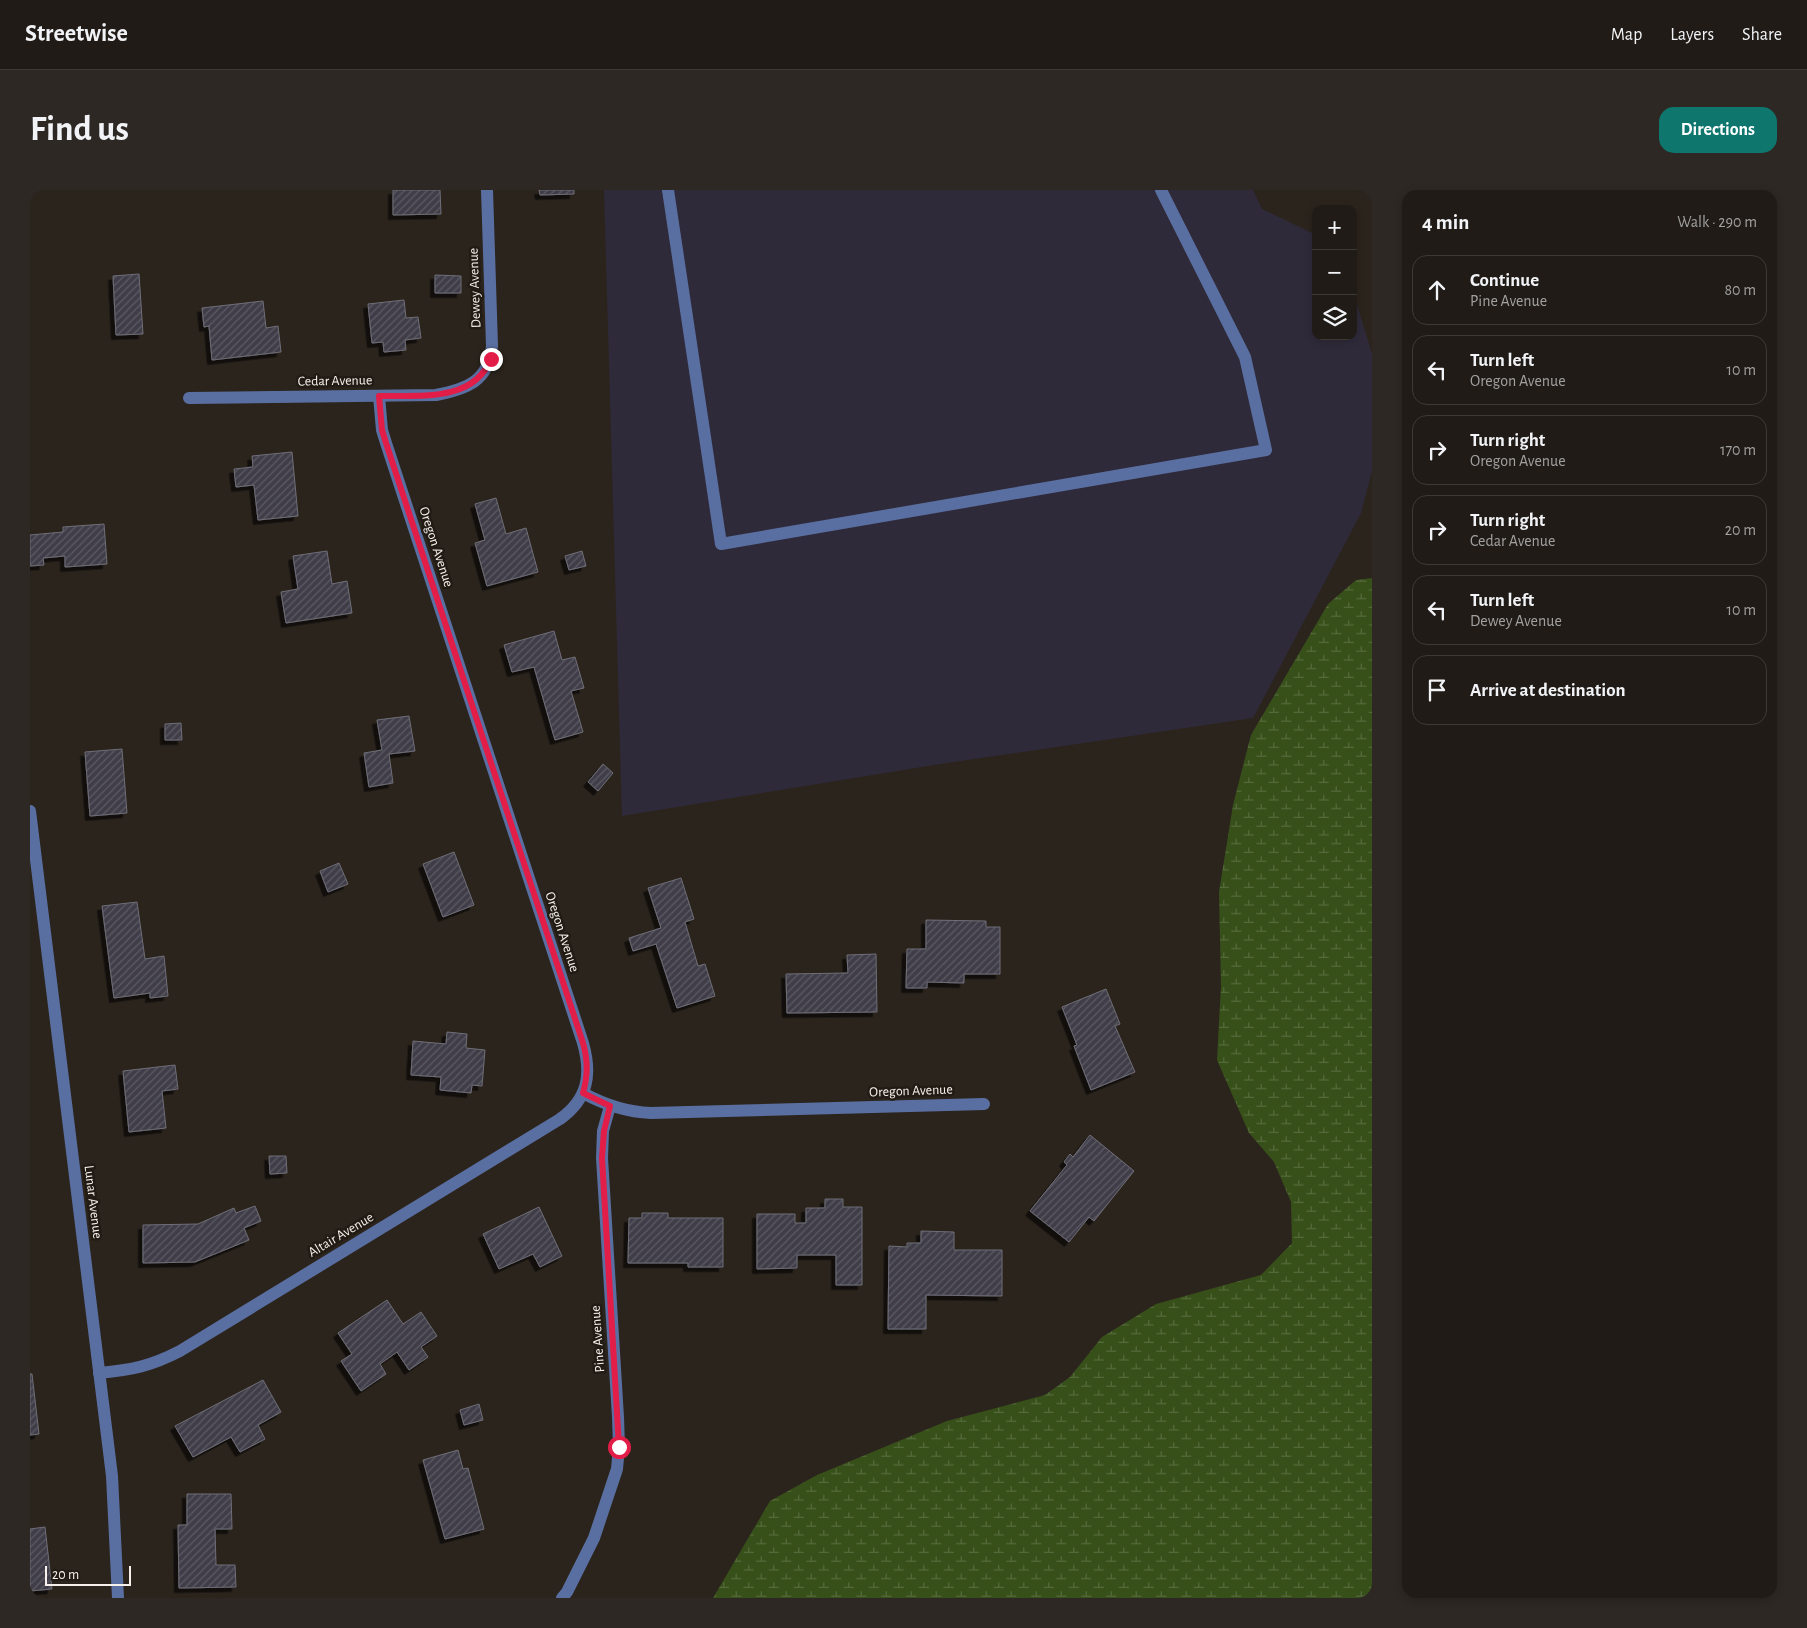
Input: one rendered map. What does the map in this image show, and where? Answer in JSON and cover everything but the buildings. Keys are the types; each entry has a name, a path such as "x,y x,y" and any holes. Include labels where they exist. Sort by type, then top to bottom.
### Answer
{"street":[{"name":"Dewey Avenue","path":"477,380 486,371 491,359 492,346 487,190"},
{"path":"668,190 721,544 1266,450 1245,357 1161,190"},
{"name":"Cedar Avenue","path":"189,398 436,395 466,387 477,380"},
{"name":"Oregon Avenue","path":"379,396 382,430 386,443 583,1043 588,1066 587,1080 583,1093 610,1106 636,1112 651,1113 984,1104"},
{"name":"Lunar Avenue","path":"30,811 112,1476 118,1598"},
{"name":"Altair Avenue","path":"99,1373 141,1367 160,1361 180,1351 560,1119 574,1108 583,1093"},
{"name":"Pine Avenue","path":"562,1598 582,1564 594,1538 617,1469 619,1447 602,1158 604,1131 610,1106"}],"shaded area":[{"path":"604,190 1253,190 1262,209 1312,233 1312,340 1357,340 1357,305 1372,354 1372,471 1361,513 1253,718 934,765 622,816"}],"green space":[{"path":"1372,578 1372,1598 713,1598 770,1501 817,1475 947,1421 1045,1395 1070,1377 1102,1337 1156,1304 1261,1275 1292,1243 1291,1202 1274,1162 1249,1133 1217,1060 1221,986 1219,892 1233,805 1251,735 1328,604 1356,580"}],"route":[{"path":"491,359 486,371 477,380 466,387 452,392 436,395 379,396 380,415 386,443 583,1043 588,1066 587,1080 583,1093 610,1106 604,1131 602,1158 619,1447"}]}
